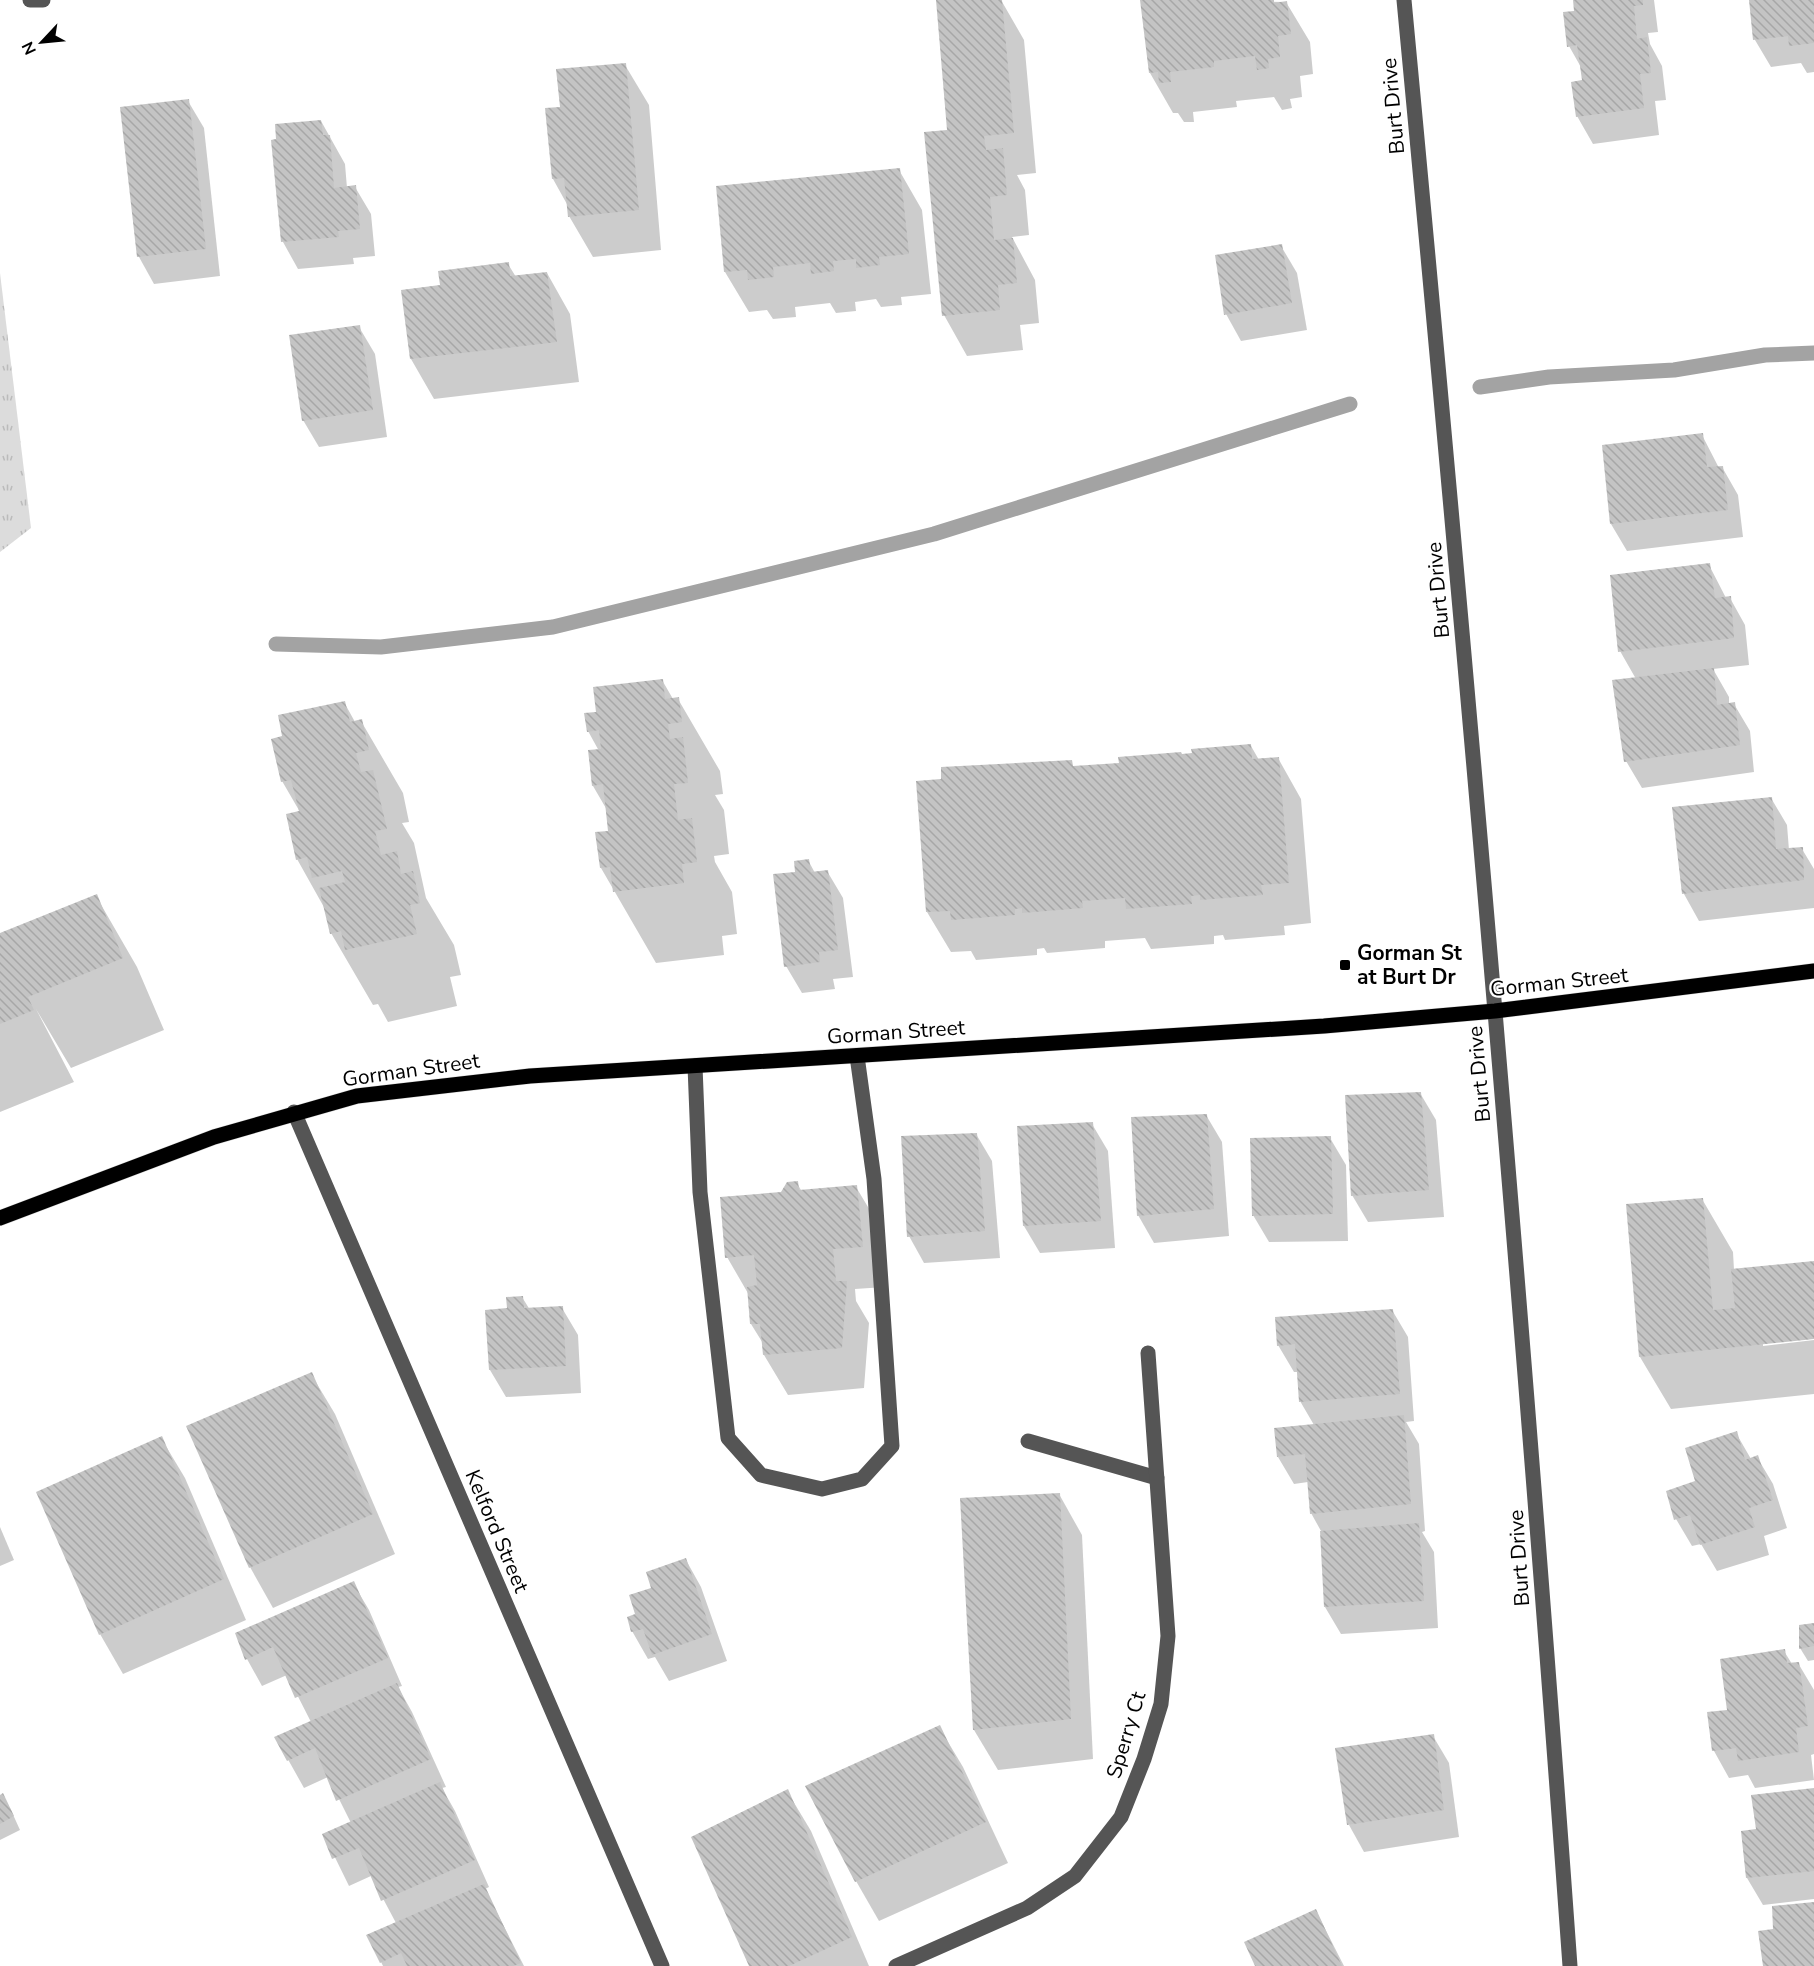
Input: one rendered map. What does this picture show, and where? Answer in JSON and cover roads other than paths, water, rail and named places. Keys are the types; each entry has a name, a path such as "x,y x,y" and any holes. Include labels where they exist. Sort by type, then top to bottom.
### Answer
{"main road":[{"name":"Gorman Street","path":"0,1218 214,1137 294,1112 369,1094 530,1076 1324,1026 1495,1011 1814,971"}],"street":[{"path":"30,0 44,0"},
{"name":"Burt Drive","path":"1404,0 1452,504 1495,1011 1536,1499 1570,1966"},
{"path":"695,1066 700,1192 728,1437 761,1475 822,1489 862,1479 892,1446 874,1179 857,1056"},
{"name":"Kelford Street","path":"294,1112 662,1966"},
{"name":"Sperry Ct","path":"896,1966 1026,1908 1056,1889 1075,1876 1121,1817 1144,1759 1161,1704 1168,1636 1148,1353"},
{"path":"1028,1440 1157,1478"}],"waterway":[{"path":"1480,387 1549,377 1674,370 1765,355 1814,353"},
{"path":"276,644 381,647 553,627 934,534 1350,404"}],"place":[{"name":"Gorman St at Burt Dr","path":"1345,965"}]}
